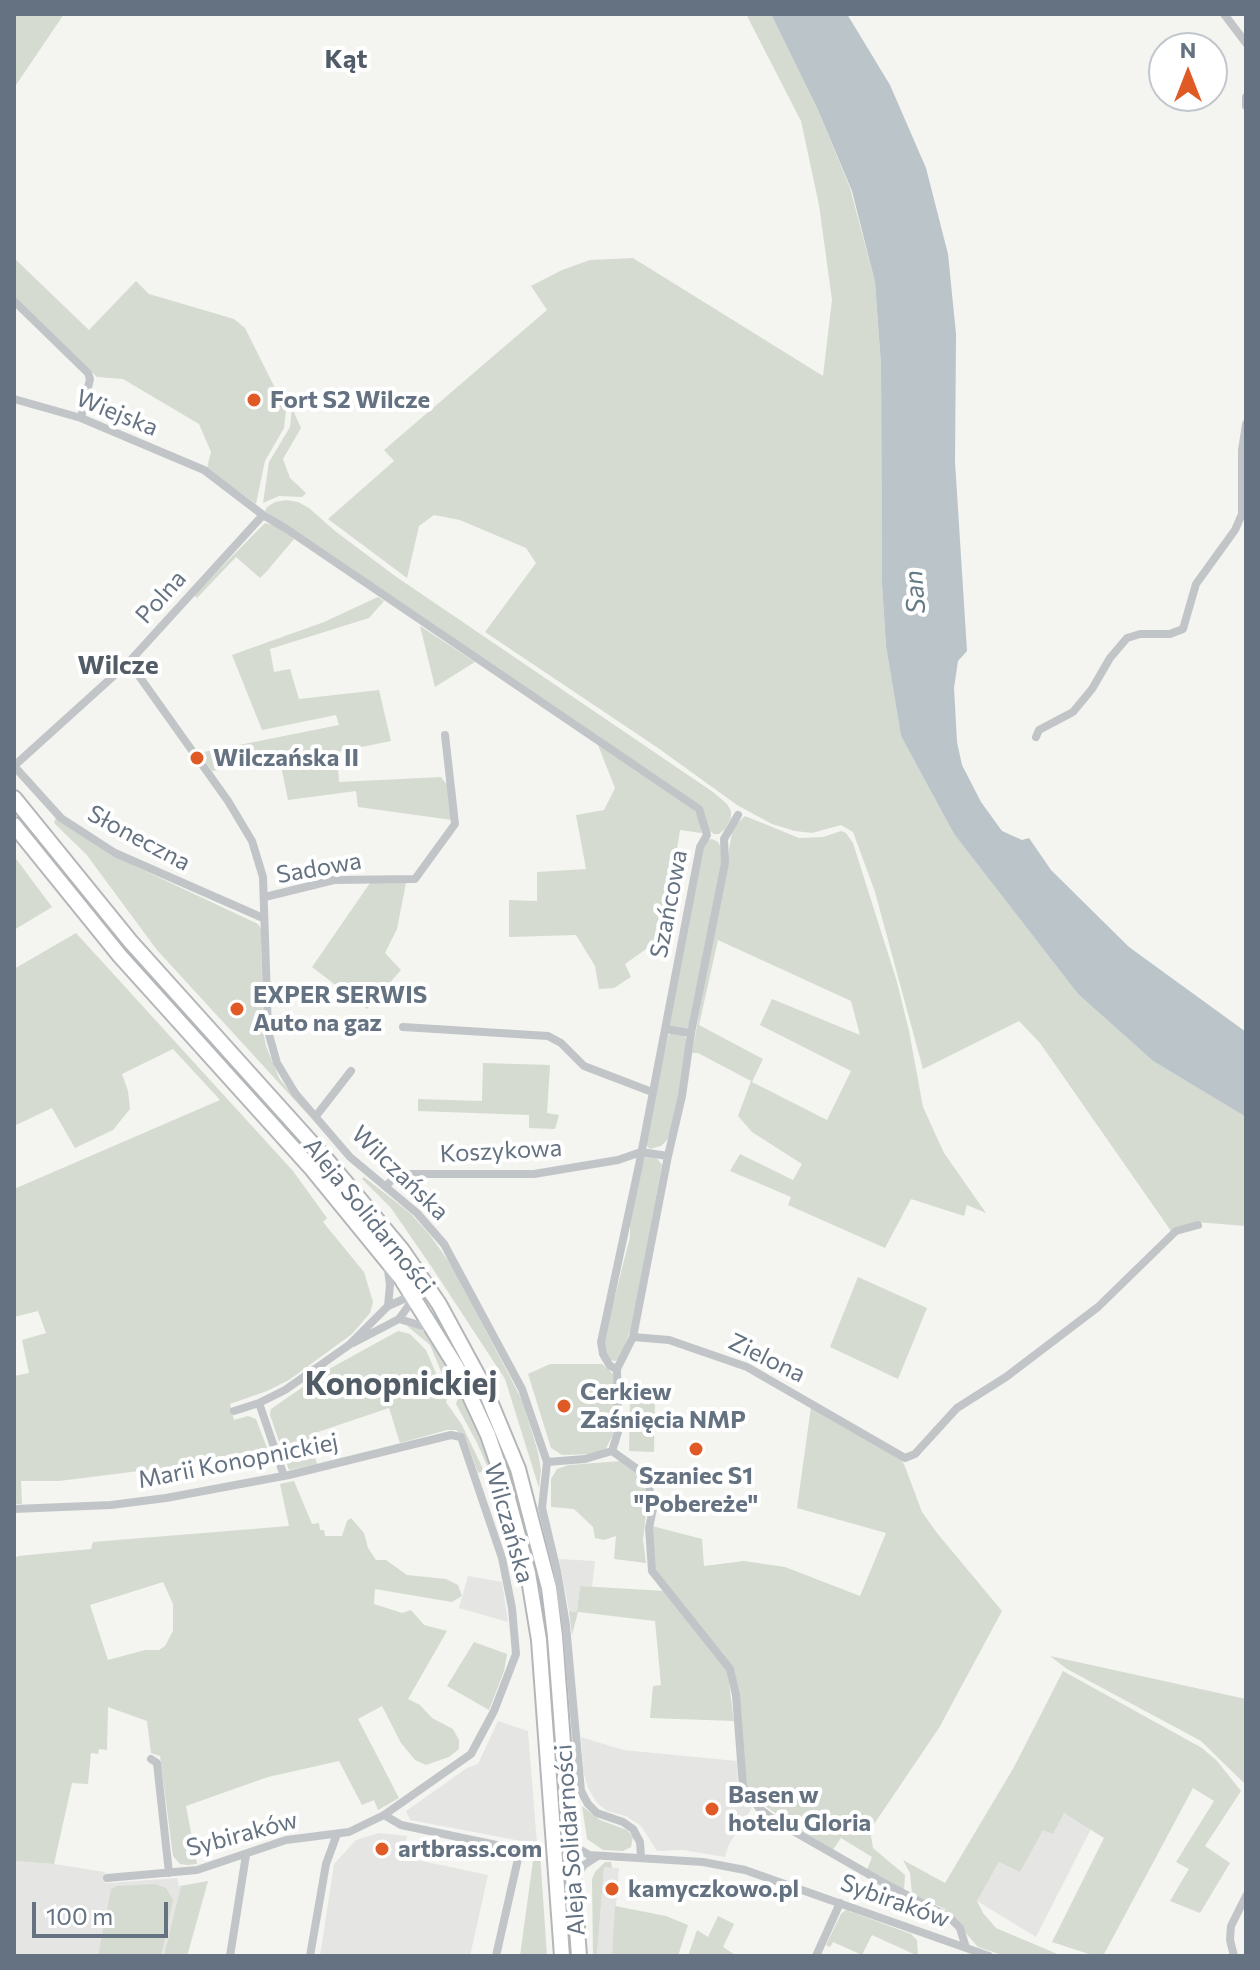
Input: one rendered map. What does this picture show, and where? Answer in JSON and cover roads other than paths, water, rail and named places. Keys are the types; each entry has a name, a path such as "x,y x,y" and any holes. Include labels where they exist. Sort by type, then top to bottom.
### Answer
{"highway":[{"name":"Aleja Solidarności","path":"14,798 138,950 367,1208 429,1288 503,1428 535,1528 549,1588 579,1956"},
{"name":"Aleja Solidarności","path":"14,825 120,956 312,1169 414,1297 457,1368 488,1435 514,1512 528,1573 539,1640 562,1956"}],"street":[{"path":"1224,14 1246,43"},
{"path":"1246,97 1246,106"},
{"path":"14,301 88,373 90,379 81,418"},
{"name":"Wiejska","path":"14,399 81,418 204,470"},
{"path":"1036,737 1039,730 1073,712 1127,638 1140,634 1170,634 1183,629 1196,584 1235,530 1242,514 1245,478 1242,450 1246,424"},
{"name":"Szańcowa","path":"204,470 263,515 699,809 707,835 700,847 601,1342 610,1366 617,1369 618,1432 612,1451"},
{"name":"Polna","path":"14,766 129,662 263,515"},
{"name":"WiIczańska","path":"129,662 243,824 258,857 265,897 263,918 268,1031 277,1063 291,1086 350,1157 428,1225 453,1258 522,1389 547,1462 542,1514 557,1571 566,1625 581,1791 597,1813 633,1829 640,1842 641,1857"},
{"name":"Sadowa","path":"265,897 334,880 415,879 455,824 445,735"},
{"name":"Słoneczna","path":"14,766 61,818 115,853 263,918"},
{"path":"707,835 724,839 738,815"},
{"name":"Szańcowa","path":"633,1337 725,863 724,839"},
{"path":"403,1027 548,1036 561,1043 584,1066 652,1092"},
{"path":"665,1029 691,1033"},
{"path":"316,1116 351,1071"},
{"name":"Koszykowa","path":"386,1186 393,1179 407,1174 534,1174 618,1160 641,1152 668,1156"},
{"name":"Zielona","path":"633,1337 669,1340 747,1367 905,1458 915,1454 957,1408 1006,1377 1098,1307 1176,1231 1198,1225"},
{"path":"387,1261 390,1285 388,1306"},
{"path":"349,1345 388,1306 429,1288"},
{"path":"234,1411 285,1390 349,1345 399,1319 414,1297"},
{"path":"399,1319 435,1329"},
{"path":"617,1369 633,1337"},
{"path":"259,1403 284,1476"},
{"name":"Marii Konopnickiej","path":"14,1509 111,1505 166,1498 284,1476 451,1435 457,1435 464,1441"},
{"name":"Wilczańska","path":"396,1808 471,1754 494,1711 516,1654 505,1569 464,1441"},
{"path":"547,1462 585,1459 612,1451 640,1471 648,1481 653,1509 649,1528 652,1571 730,1669 736,1695 743,1787 759,1808 774,1820 949,1917 964,1935 966,1948"},
{"path":"151,1759 157,1763 169,1873"},
{"name":"Sybiraków","path":"107,1878 197,1870 287,1840 357,1829 396,1808"},
{"path":"384,1815 401,1825 520,1850 496,1956"},
{"path":"310,1956 326,1864 337,1834"},
{"name":"Sybiraków","path":"571,1844 582,1853 598,1856 703,1862 745,1870 989,1956"},
{"path":"230,1956 246,1855"},
{"path":"574,1881 584,1865 598,1856"},
{"path":"1234,1956 1231,1926 1246,1896"},
{"path":"816,1956 840,1903"}],"water":[{"name":"San","path":"771,14 847,14 890,85 926,168 948,254 956,334 955,462 967,651 958,661 954,688 957,742 962,765 981,802 1002,831 1022,840 1029,838 1051,870 1129,947 1246,1032 1246,1117 1153,1061 1078,994 954,834 901,736 886,646 882,584 881,365 875,282 852,191 818,110"}],"place":[{"name":"Fort S2 Wilcze","path":"254,400"},
{"name":"Wilczańska II","path":"197,758"},
{"name":"EXPER SERWIS Auto na gaz","path":"237,1009"},
{"name":"Cerkiew Zaśnięcia NMP","path":"564,1406"},
{"name":"Szaniec S1 \"Pobereże\"","path":"696,1449"},
{"name":"Basen w hotelu Gloria","path":"712,1809"},
{"name":"artbrass.com","path":"382,1849"},
{"name":"kamyczkowo.pl","path":"612,1889"}],"district":[{"name":"Kąt","path":"346,59"},
{"name":"Wilcze","path":"118,665"},
{"name":"Konopnickiej","path":"401,1384"}]}
